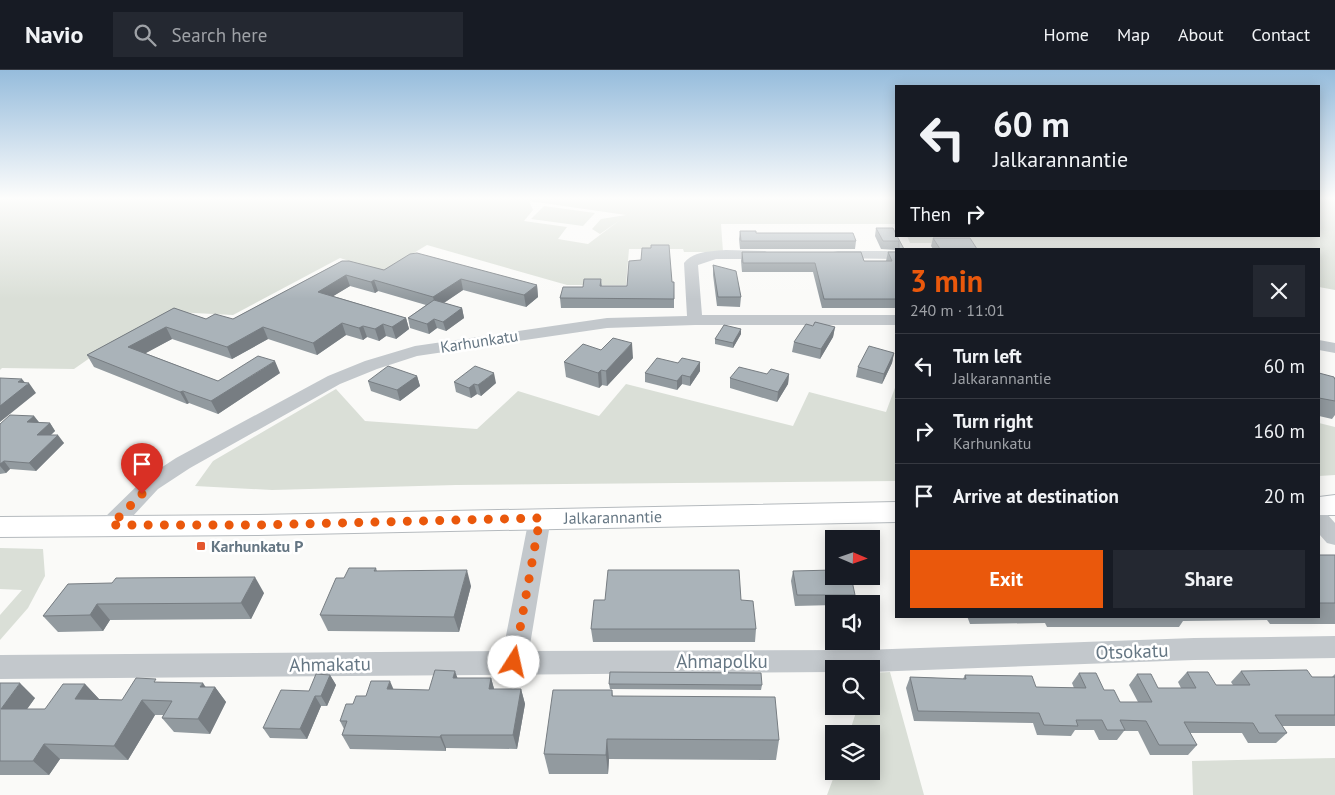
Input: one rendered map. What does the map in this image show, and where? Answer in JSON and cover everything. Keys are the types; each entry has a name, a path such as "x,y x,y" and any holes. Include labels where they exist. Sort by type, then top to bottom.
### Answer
{"main road":[{"path":"1320,506 1335,505"},
{"name":"Jalkarannantie","path":"0,527 258,525 895,512"}],"street":[{"path":"695,320 691,263 697,258 709,255 778,255"},
{"path":"827,255 895,256"},
{"name":"Karhunkatu","path":"111,525 151,484 183,463 326,384 371,365 415,350 607,323 695,320 895,320"},
{"path":"1320,345 1335,348"},
{"path":"514,662 540,518"},
{"path":"1320,521 1335,537"},
{"name":"Otsokatu","path":"929,658 1194,649 1335,647"},
{"name":"Ahmapolku","path":"514,662 864,661 929,658"},
{"name":"Ahmakatu","path":"0,667 514,662"}],"shaded area":[{"path":"0,232 563,232 558,239 588,244 604,232 722,232 723,252 684,252 683,249 629,249 626,285 567,285 427,245 382,272 340,258 233,315 174,312 107,346 74,369 2,368 0,370"},
{"path":"1320,232 1335,232 1335,290 1320,287 1320,248 973,248 970,243 910,243 907,237 1320,237"},
{"path":"626,384 793,426 809,392 886,412 895,388 895,481 456,485 272,490 195,486 213,461 336,389 365,421 477,429 518,391 599,416"},
{"path":"1320,423 1335,427 1335,475 1320,476"},
{"path":"0,548 43,549 45,576 28,608 0,640 0,615 22,590 0,589"},
{"path":"890,672 924,795 827,795 833,780 880,780 880,725 852,725 855,715 880,715 880,673"},
{"path":"1335,758 1335,795 1193,795 1192,761"}],"building":[{"path":"740,232 853,233 856,241 741,241"},
{"path":"878,232 895,232 895,237 898,237 903,248 899,248 899,241 883,241"},
{"path":"933,238 970,238 976,248 939,248"},
{"path":"651,245 669,245 672,282 674,282 674,299 560,298 563,287 583,287 584,279 601,279 600,286 627,286 629,261 641,260 642,248 651,248"},
{"path":"742,252 861,252 864,261 892,261 888,252 895,252 895,299 824,299 815,263 743,263"},
{"path":"417,253 537,285 524,295 461,279 433,297 374,280 371,282 346,275 318,292 406,318 392,327 383,324 375,329 363,326 359,328 342,323 313,343 263,327 227,347 166,327 128,347 218,381 258,356 275,361 211,401 183,391 180,392 87,355 174,308 206,319 215,314 233,319 342,261 384,270 410,254"},
{"path":"713,265 736,271 741,297 718,297"},
{"path":"434,300 462,308 443,322 434,319 427,324 408,318"},
{"path":"815,322 835,327 821,349 794,342 806,324 813,326"},
{"path":"724,325 741,329 733,343 715,339"},
{"path":"613,338 632,343 606,371 601,370 598,373 564,362 583,344 601,350"},
{"path":"869,346 894,353 884,374 858,367"},
{"path":"657,358 678,363 682,358 700,362 690,377 682,375 677,381 645,373"},
{"path":"388,366 417,376 397,390 368,381"},
{"path":"475,366 494,373 478,385 474,384 469,388 454,382"},
{"path":"739,367 767,374 771,369 789,374 778,392 730,378"},
{"path":"1320,373 1334,377 1335,401 1320,398"},
{"path":"0,378 22,379 18,382 29,383 0,406"},
{"path":"10,415 34,416 27,422 50,423 37,435 58,435 29,463 4,461 0,464 0,424"},
{"path":"1320,555 1335,555 1335,603 1320,603"},
{"path":"349,568 376,568 374,571 467,570 454,617 320,615 336,578 344,578"},
{"path":"608,570 739,570 741,600 753,601 756,629 591,629 594,600 605,600"},
{"path":"825,570 825,585 853,585 855,595 797,595 793,571"},
{"path":"255,577 241,603 97,604 90,615 43,616 68,584 112,583 116,578"},
{"path":"435,670 455,671 453,678 491,678 489,689 521,689 513,735 441,735 440,737 342,735 347,721 340,721 346,704 353,704 356,696 366,696 371,681 390,681 387,689 429,690"},
{"path":"1307,670 1312,677 1335,677 1335,715 1275,715 1287,733 1259,733 1253,723 1184,722 1197,745 1159,745 1146,721 1120,720 1125,730 1107,730 1102,720 1076,720 1078,726 1044,725 1039,713 918,711 910,677 966,679 965,675 1032,676 1036,687 1086,688 1079,673 1096,673 1104,690 1114,690 1120,702 1152,702 1137,674 1151,674 1158,688 1196,688 1187,672 1208,672 1216,685 1250,685 1241,671"},
{"path":"610,672 761,673 762,685 609,684"},
{"path":"316,674 330,675 321,696 315,696 300,729 263,728 281,690 309,691"},
{"path":"136,678 156,679 154,682 203,683 200,687 215,687 198,719 162,718 172,701 142,700 114,746 44,744 33,761 0,761 0,683 20,683 1,709 45,709 63,684 85,684 75,699 122,700"},
{"path":"553,690 612,690 612,696 775,697 779,740 607,739 606,755 544,754"}],"place":[{"name":"Karhunkatu P","path":"201,546"}],"route":[{"path":"142,494 111,525 258,525 540,518 514,662"}]}
